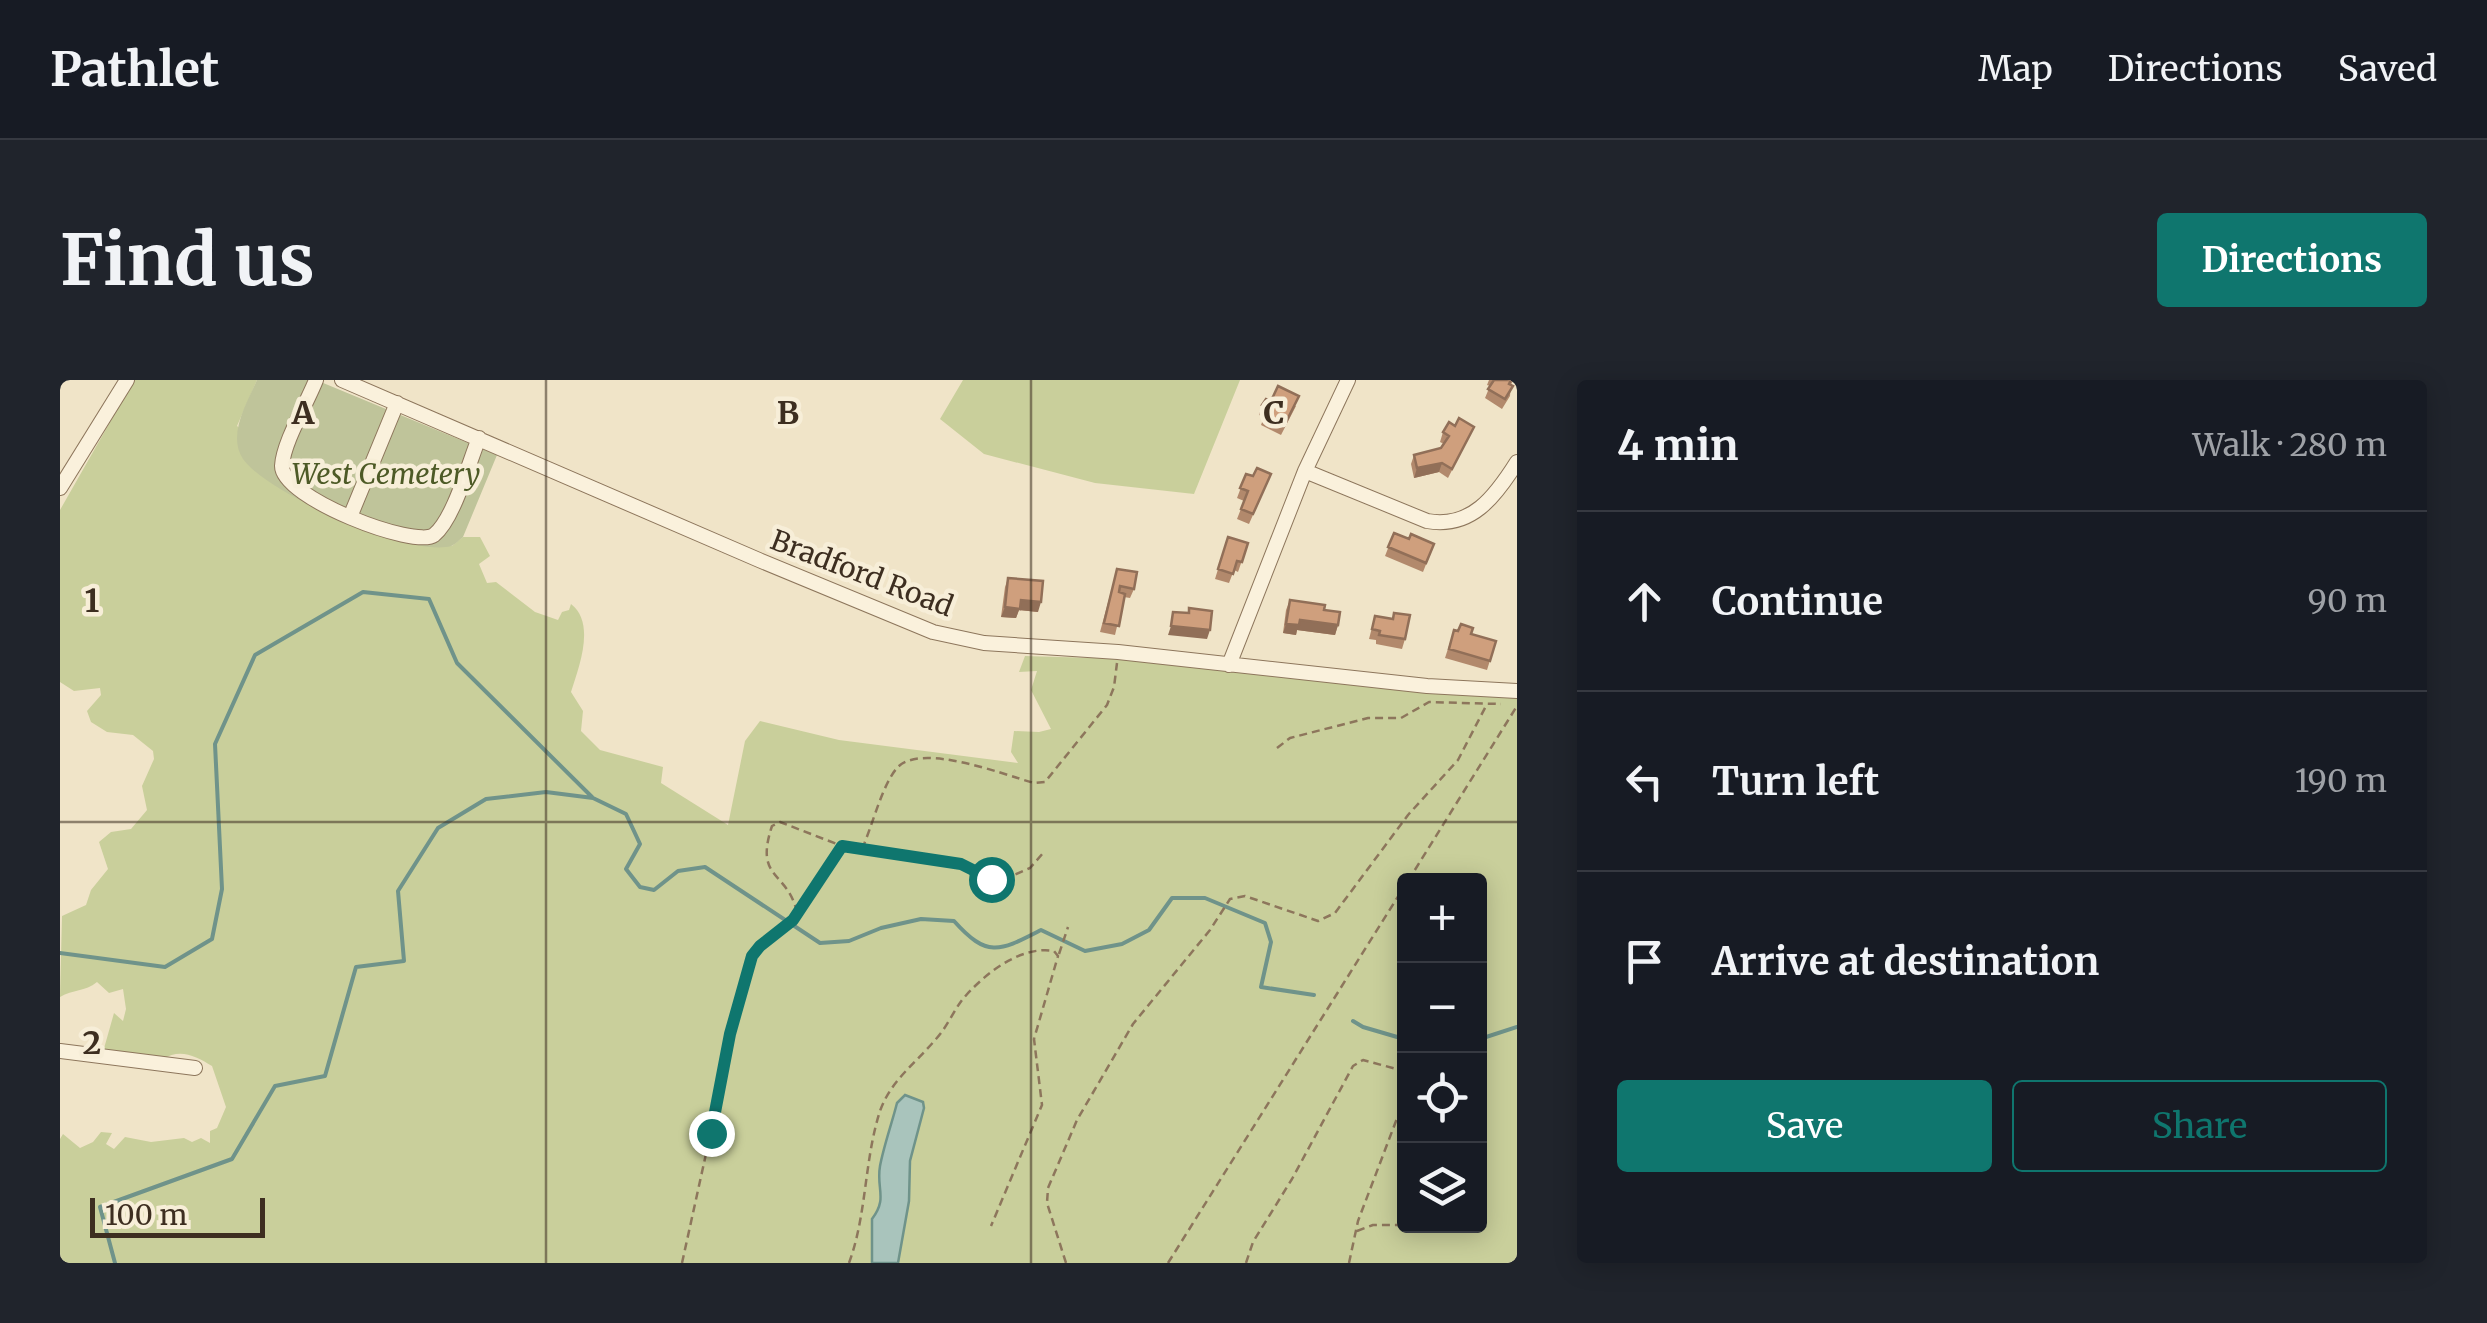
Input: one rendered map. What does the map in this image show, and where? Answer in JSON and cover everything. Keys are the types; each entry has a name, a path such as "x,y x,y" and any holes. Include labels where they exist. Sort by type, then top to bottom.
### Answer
{"street":[{"path":"60,488 127,380"},
{"path":"316,380 287,449 282,466 285,479 307,497 350,517 408,537 425,539 436,534 479,438"},
{"name":"Bradford Road","path":"342,380 933,632 984,642 1118,652 1427,686 1517,691"},
{"path":"1229,665 1305,471 1348,380"},
{"path":"350,517 397,403"},
{"path":"1305,471 1442,524 1468,518 1478,511 1517,462"},
{"path":"60,1051 195,1068"}],"path":[{"path":"862,849 890,778 907,760 920,756 941,759 1046,782 1108,705 1118,652"},
{"path":"1277,748 1290,738 1368,718 1402,718 1429,702 1502,704"},
{"path":"1066,1263 1047,1203 1048,1188 1077,1120 1133,1024 1230,899 1246,896 1318,921 1336,914 1408,815 1465,751 1486,704"},
{"path":"1412,873 1517,706"},
{"path":"796,912 788,888 769,871 766,862 772,826 780,822 842,846 961,864 1000,881 1030,868 1044,852"},
{"path":"682,1263 752,956 793,920 842,846"},
{"path":"1168,1263 1397,898"},
{"path":"991,1226 1042,1105 1034,1038 1068,930"},
{"path":"849,1263 862,1222 876,1129 894,1083 934,1042 962,1001 986,976 1030,951 1048,950 1058,956"},
{"path":"1246,1263 1252,1242 1354,1066 1364,1060 1397,1070"},
{"path":"1349,1263 1356,1231 1397,1119"},
{"path":"1356,1231 1372,1225 1397,1225"}],"green space":[{"path":"134,380 257,380 237,426 369,532 419,545 452,546 463,537 480,537 490,556 479,564 487,583 496,582 535,612 558,620 571,604 579,612 584,634 571,692 583,711 581,731 600,750 663,767 661,783 728,825 745,741 760,721 839,740 1018,763 1011,752 1014,731 1051,729 1031,690 1037,671 1019,672 1025,656 1128,659 1423,693 1517,698 1517,1263 60,1263 63,1134 80,1148 93,1142 101,1132 112,1133 106,1144 114,1149 125,1137 151,1142 184,1138 192,1142 201,1138 210,1143 210,1131 217,1128 226,1107 212,1066 200,1059 182,1054 163,1059 103,1052 114,1013 123,1021 123,989 109,993 97,982 60,997 62,916 86,905 91,890 108,869 99,842 111,832 131,829 147,810 142,786 154,759 153,751 133,735 107,732 91,722 87,711 101,695 100,688 74,691 60,682 60,510"},
{"name":"West Cemetery","path":"257,380 316,380 497,455 463,537 451,546 432,547 374,533 308,505 257,473 243,459 237,440 240,419"},
{"path":"963,380 1240,380 1194,494 1095,483 984,454 940,419"}],"water":[{"path":"905,1095 923,1102 924,1108 910,1161 909,1201 898,1263 872,1263 872,1219 881,1199 880,1166 897,1103"}],"building":[{"path":"1494,380 1511,380 1509,384 1513,386 1505,399 1488,389"},
{"path":"1278,386 1299,396 1284,426 1265,416 1269,408 1262,405 1266,399 1271,401"},
{"path":"1459,418 1474,427 1452,469 1442,463 1417,468 1414,455 1441,448 1449,436 1443,432 1449,422 1455,426"},
{"path":"1257,468 1271,474 1253,514 1241,509 1248,491 1240,488 1246,474 1253,476"},
{"path":"1394,533 1409,539 1411,534 1434,544 1426,563 1388,547"},
{"path":"1228,537 1248,543 1233,574 1218,569"},
{"path":"1117,569 1137,572 1134,589 1120,586 1119,592 1125,594 1119,626 1104,623"},
{"path":"1008,578 1043,581 1041,602 1021,600 1020,609 1005,607"},
{"path":"1290,600 1325,605 1324,610 1340,612 1338,625 1300,620 1299,625 1286,624"},
{"path":"1189,608 1212,611 1210,630 1171,626 1173,612 1189,613"},
{"path":"1394,613 1410,615 1405,639 1379,635 1380,631 1372,629 1375,616 1393,619"},
{"path":"1461,624 1473,628 1471,634 1496,641 1490,661 1449,649 1454,630 1458,631"}],"waterway":[{"path":"60,953 165,967 212,939 222,889 215,744 255,655 363,592 429,599 457,663 592,797"},
{"path":"115,1263 100,1207 232,1159 275,1086 325,1076 356,967 404,961 398,891 438,828 486,799 546,792 593,798 626,814 640,844 626,869 640,887 654,890 678,871 705,867 820,943 849,941 881,928 921,919 954,921 976,941 995,948 1041,930 1085,951 1122,944 1149,930 1172,898 1205,898 1265,923 1271,942 1261,987 1314,995"},
{"path":"1353,1021 1397,1037"},
{"path":"1487,1037 1517,1027"}],"route":[{"path":"711,1133 730,1034 752,956 793,920 842,846 961,864 991,879"}]}
